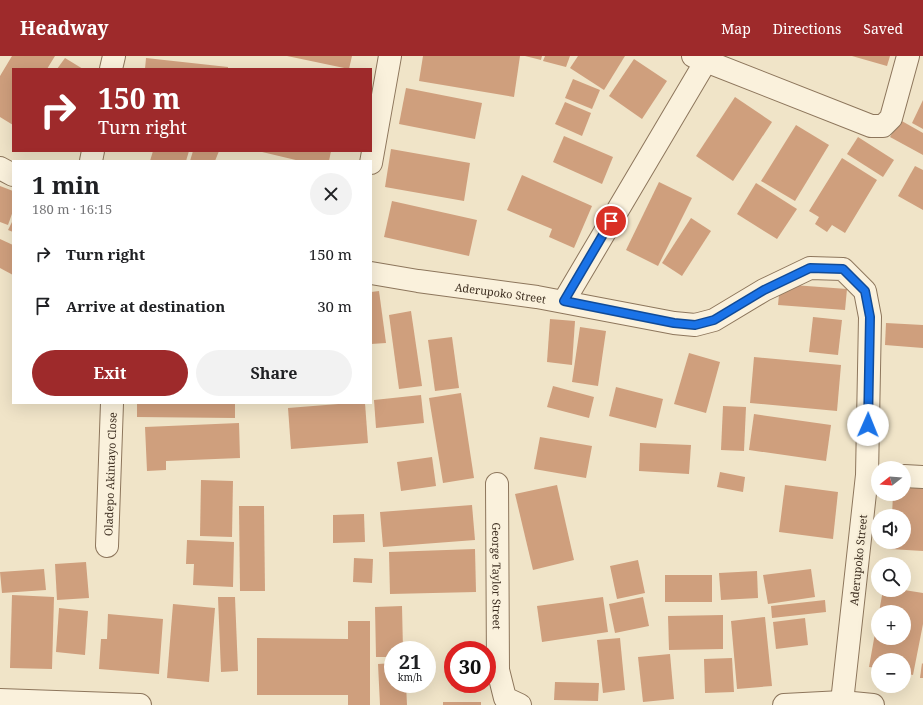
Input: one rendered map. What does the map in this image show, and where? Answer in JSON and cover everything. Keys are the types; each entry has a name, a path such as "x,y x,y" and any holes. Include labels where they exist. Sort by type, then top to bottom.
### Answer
{"street":[{"path":"111,68 114,56"},
{"path":"372,160 390,56"},
{"path":"564,301 699,58 871,126 884,126 891,118 908,56"},
{"path":"0,168 12,174"},
{"name":"Aderupoko Street","path":"372,273 564,301 674,323 695,325 714,320 764,290 810,268 843,269 865,291 870,317 872,461"},
{"name":"Oladepo Akintayo Close","path":"107,546 112,404"},
{"path":"911,476 923,477"},
{"name":"Aderupoko Street","path":"842,702 871,483"},
{"name":"George Taylor Street","path":"497,484 498,670 505,698 520,705"},
{"path":"0,700 140,705"},
{"path":"784,705 842,702 873,705"}],"building":[{"path":"12,56 55,56 48,68 12,68 12,124 0,117 0,76"},
{"path":"287,56 352,56 349,68"},
{"path":"423,56 520,56 514,97 419,81"},
{"path":"525,56 542,56 541,60"},
{"path":"545,56 570,56 566,67 543,61"},
{"path":"578,56 625,56 604,90 570,68"},
{"path":"852,56 890,56 887,66"},
{"path":"65,58 81,68 58,68"},
{"path":"146,58 228,67 228,68 145,68"},
{"path":"634,59 667,81 642,119 609,96"},
{"path":"573,79 600,90 592,109 565,98"},
{"path":"406,88 482,103 475,139 399,124"},
{"path":"735,97 772,122 733,181 696,156"},
{"path":"923,100 923,129 912,123"},
{"path":"565,102 591,113 582,136 555,124"},
{"path":"900,120 923,133 923,155 890,137"},
{"path":"796,125 829,145 795,201 761,181"},
{"path":"564,136 613,157 602,184 553,162"},
{"path":"858,137 894,160 883,177 847,154"},
{"path":"391,149 470,163 464,201 385,187"},
{"path":"153,152 189,152 186,160 150,160"},
{"path":"193,152 219,152 215,160 190,160"},
{"path":"262,152 331,152 329,160 296,160"},
{"path":"842,158 877,180 845,233 832,225 827,232 815,224 819,217 809,211"},
{"path":"915,166 923,170 923,210 898,196"},
{"path":"522,175 592,206 574,248 549,237 552,229 507,210"},
{"path":"659,182 692,198 658,266 626,250"},
{"path":"756,183 797,209 777,239 737,214"},
{"path":"0,186 12,191 12,214 8,225 0,222"},
{"path":"392,201 477,220 469,256 384,237"},
{"path":"691,218 711,231 682,276 662,263"},
{"path":"12,222 12,232 8,230"},
{"path":"0,239 12,245 12,274 0,268"},
{"path":"780,284 847,289 845,310 778,305"},
{"path":"379,291 386,343 372,344 372,292"},
{"path":"411,311 422,386 399,389 389,315"},
{"path":"813,317 842,320 838,355 809,352"},
{"path":"550,319 575,321 572,365 547,362"},
{"path":"886,323 923,325 923,348 885,345"},
{"path":"580,327 606,331 598,386 572,382"},
{"path":"452,337 459,388 435,391 428,340"},
{"path":"689,353 720,362 706,413 674,404"},
{"path":"754,357 841,365 837,411 750,403"},
{"path":"553,386 594,397 589,418 547,407"},
{"path":"616,387 663,399 656,428 609,416"},
{"path":"461,393 474,478 443,483 429,398"},
{"path":"421,395 424,423 376,428 374,400"},
{"path":"137,404 235,404 235,418 137,417"},
{"path":"338,404 365,404 368,443 291,449 288,408"},
{"path":"723,406 746,407 744,451 721,450"},
{"path":"754,414 831,425 826,461 749,450"},
{"path":"239,423 240,458 166,461 166,470 147,471 145,427"},
{"path":"540,437 592,446 586,478 534,469"},
{"path":"640,443 691,445 689,474 639,471"},
{"path":"432,457 436,486 401,491 397,462"},
{"path":"720,472 745,477 743,492 717,487"},
{"path":"201,480 233,481 232,537 200,536"},
{"path":"911,484 923,485 923,551 890,549 911,549 911,509 892,509 893,501 911,501"},
{"path":"557,485 574,560 533,570 515,494"},
{"path":"785,485 838,492 833,539 779,532"},
{"path":"472,505 475,540 383,547 380,512"},
{"path":"239,506 264,506 265,591 240,591"},
{"path":"364,514 365,542 333,543 333,515"},
{"path":"187,540 234,542 233,587 193,585 194,564 186,564"},
{"path":"475,549 476,592 390,594 389,552"},
{"path":"354,558 373,559 372,583 353,582"},
{"path":"638,560 645,593 617,599 610,566"},
{"path":"86,562 89,598 57,600 55,564"},
{"path":"44,569 46,590 2,593 0,572"},
{"path":"811,569 815,597 768,604 763,575"},
{"path":"757,571 758,598 721,600 719,573"},
{"path":"665,575 712,575 712,602 665,602"},
{"path":"911,591 923,593 923,624 913,675 911,675 911,653 871,653 873,645 911,645 911,605 880,605 882,597 911,597"},
{"path":"12,595 54,597 52,669 10,668"},
{"path":"218,597 235,597 238,671 221,672"},
{"path":"603,597 608,632 542,642 537,606"},
{"path":"643,597 649,626 615,633 609,604"},
{"path":"825,600 826,612 772,618 771,606"},
{"path":"173,604 215,608 209,682 167,678"},
{"path":"402,606 403,641 384,641 384,657 376,657 375,607"},
{"path":"59,608 88,611 85,655 56,652"},
{"path":"108,614 163,619 159,674 99,669 101,639 107,639"},
{"path":"723,615 723,649 669,650 668,616"},
{"path":"765,617 772,686 737,689 731,621"},
{"path":"805,618 808,645 776,649 773,622"},
{"path":"348,621 370,621 370,705 348,705 348,695 257,695 257,638 348,639"},
{"path":"620,638 625,690 603,693 597,640"},
{"path":"670,654 674,699 643,702 638,657"},
{"path":"871,656 871,667 869,667"},
{"path":"732,658 734,692 705,693 704,659"},
{"path":"922,663 923,678 920,678"},
{"path":"378,664 384,664 384,693 406,693 407,705 380,705"},
{"path":"555,682 599,683 598,701 554,700"},
{"path":"443,702 481,702 481,705 443,705"}],"route":[{"path":"611,221 564,301 674,323 695,325 714,320 764,290 810,268 843,269 865,291 870,317 868,425"}]}
